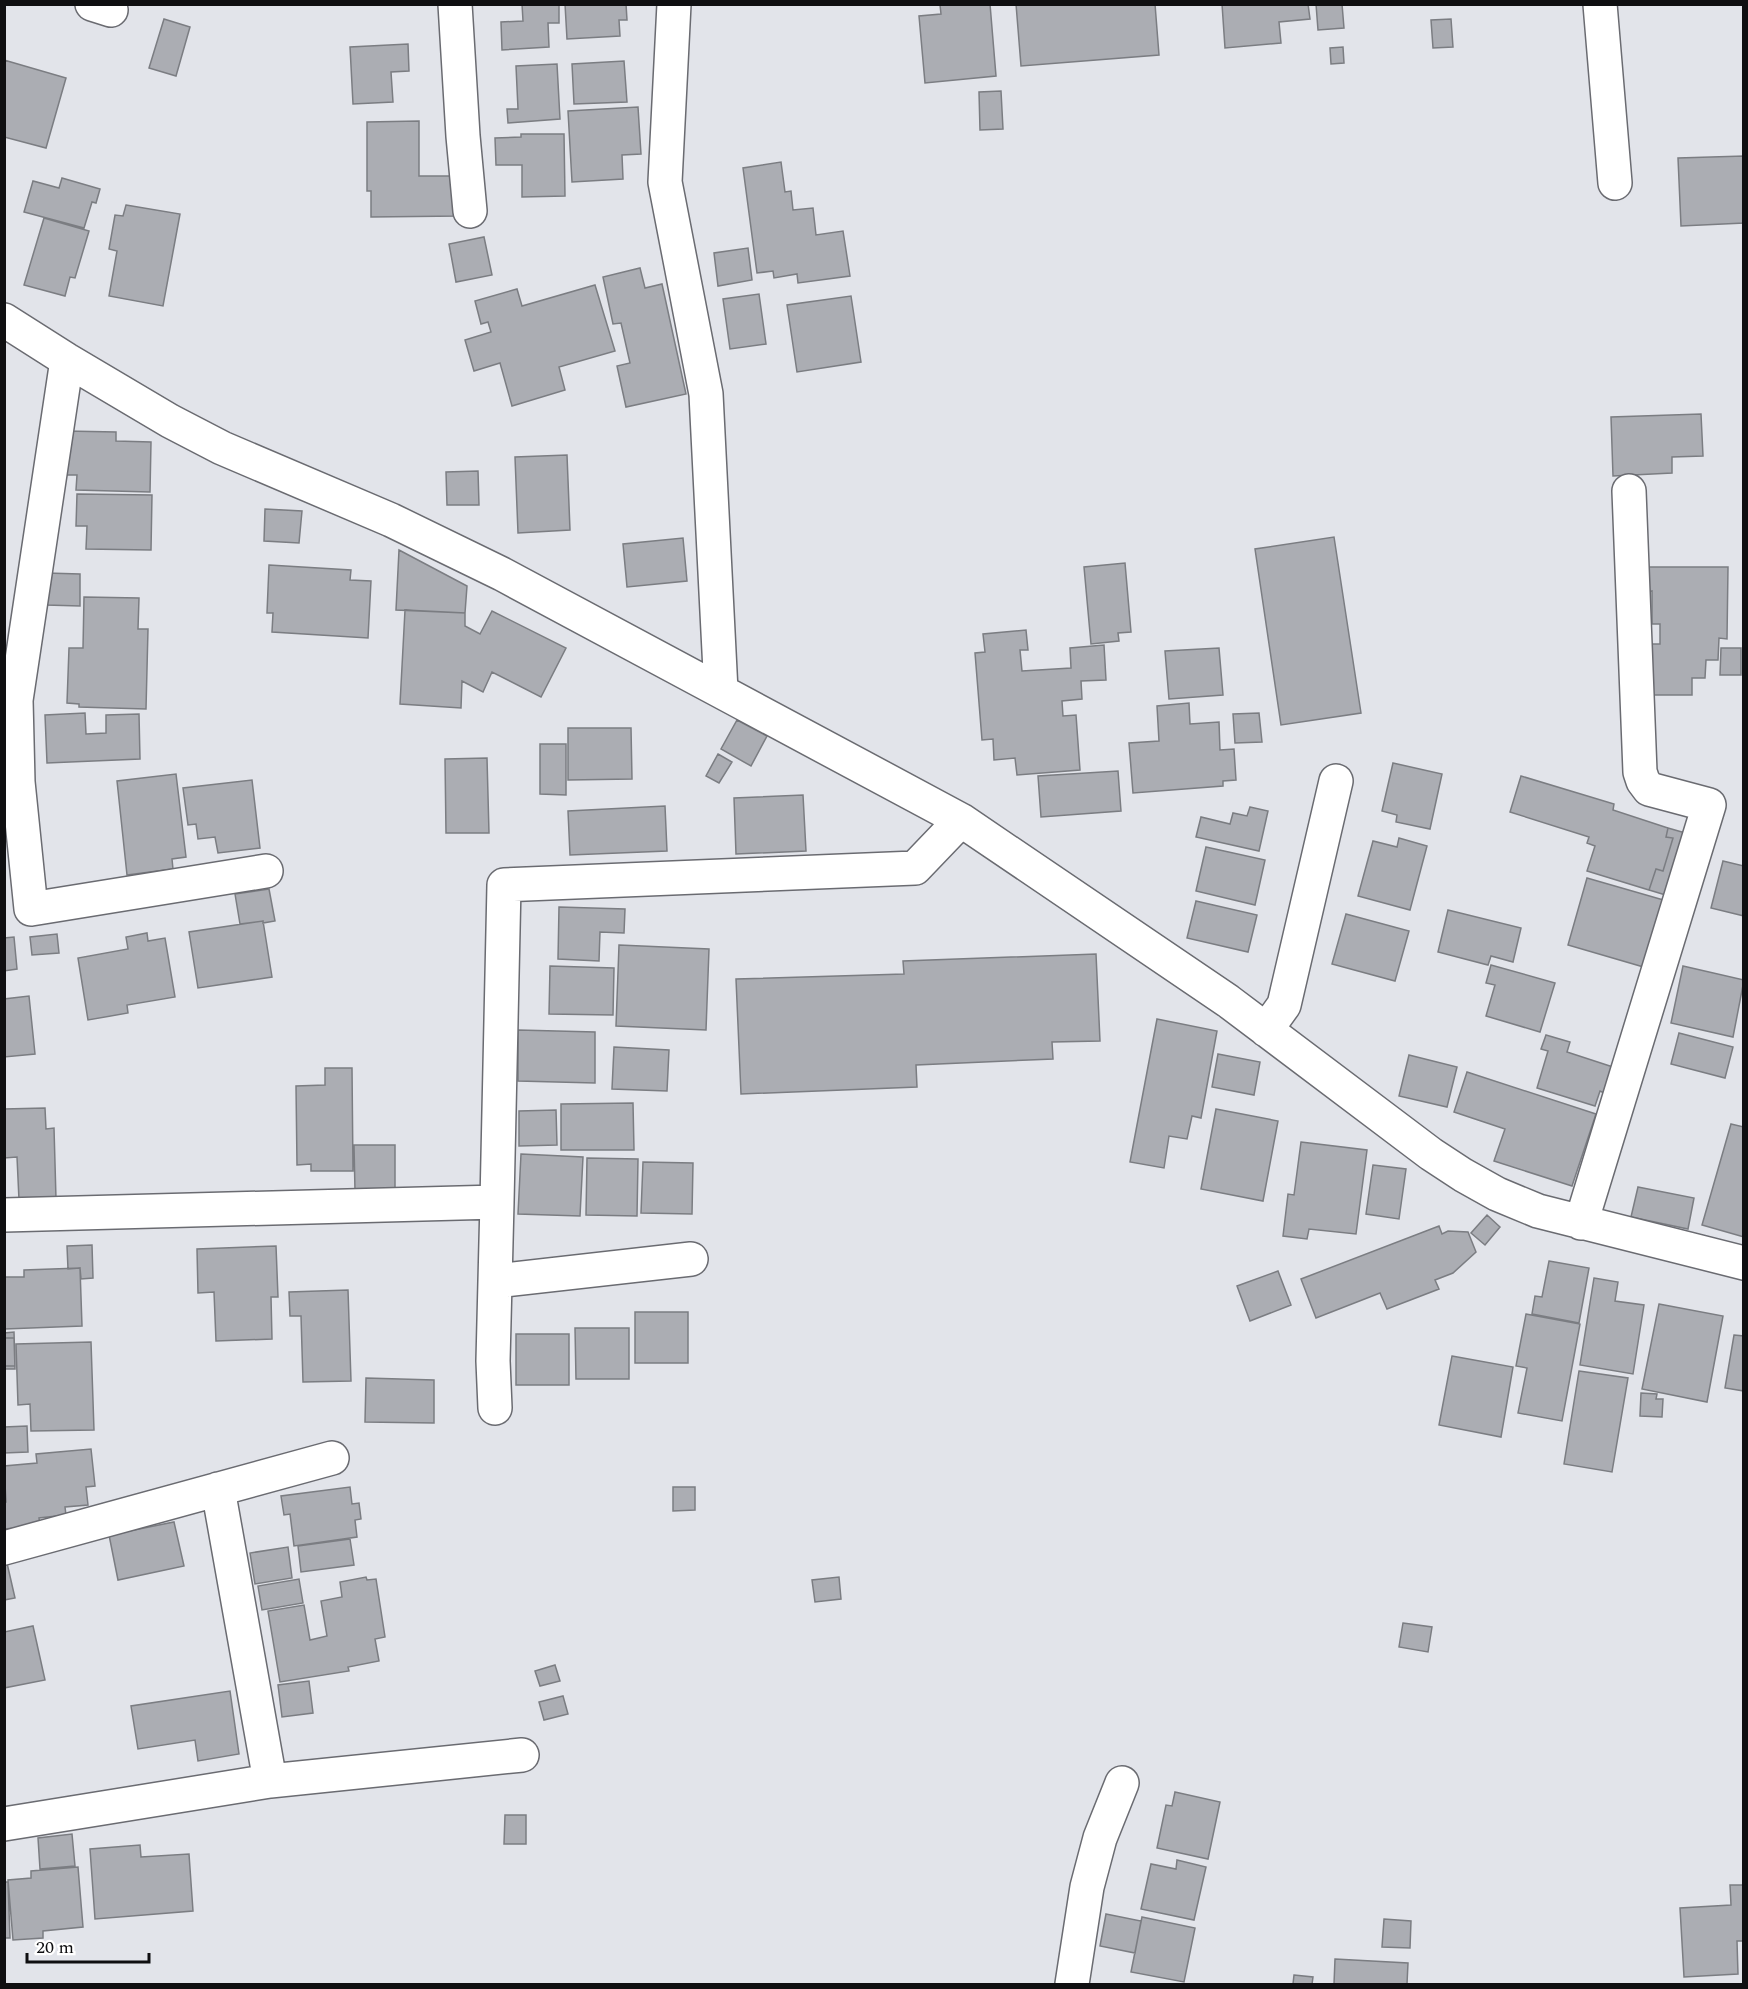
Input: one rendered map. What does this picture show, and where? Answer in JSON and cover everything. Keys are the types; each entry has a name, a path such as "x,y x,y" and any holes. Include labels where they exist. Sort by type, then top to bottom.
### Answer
{"street":[{"path":"455,4 470,211"},
{"path":"674,4 665,182 706,394 721,691"},
{"path":"1600,4 1615,183"},
{"path":"4,320 170,421 222,448 411,530 502,574 961,820 1228,1001 1463,1175 1497,1194 1538,1211 1743,1263"},
{"path":"67,360 16,700 18,911 266,871"},
{"path":"1581,1223 1709,805 1649,789 1643,782 1640,772 1629,491"},
{"path":"1266,1030 1284,1005 1336,782"},
{"path":"495,1408 493,1361 504,885 915,868 961,820"},
{"path":"4,1215 497,1202"},
{"path":"495,1281 691,1259"},
{"path":"4,1548 332,1458"},
{"path":"218,1489 270,1781"},
{"path":"4,1824 270,1781 522,1755"},
{"path":"1072,1984 1087,1887 1100,1838 1122,1784"}],"building":[{"path":"522,4 559,4 559,23 548,23 549,47 502,50 501,22 523,21"},
{"path":"565,4 626,4 627,20 619,20 620,36 567,39"},
{"path":"990,4 996,76 925,83 919,16 941,14 940,5"},
{"path":"1016,4 1155,4 1159,55 1021,66"},
{"path":"1222,4 1308,4 1310,19 1279,22 1281,43 1225,48"},
{"path":"1316,4 1342,4 1344,28 1318,30"},
{"path":"164,19 190,27 176,76 149,68"},
{"path":"1451,19 1453,47 1433,48 1431,20"},
{"path":"408,44 409,71 391,72 393,102 353,104 350,47"},
{"path":"1343,47 1344,63 1331,64 1330,48"},
{"path":"4,60 66,78 46,148 4,137"},
{"path":"624,61 627,102 574,104 572,64"},
{"path":"557,64 560,119 508,123 507,109 518,109 516,66"},
{"path":"1001,91 1003,129 980,130 979,92"},
{"path":"638,107 641,154 622,155 623,179 572,182 568,111"},
{"path":"419,121 419,176 458,176 459,216 371,217 371,191 367,191 367,122"},
{"path":"521,134 564,134 565,196 522,197 522,165 496,165 495,138 521,137"},
{"path":"1744,156 1744,223 1681,226 1678,158"},
{"path":"781,162 785,192 791,191 793,210 813,208 816,235 843,231 850,276 798,283 797,274 774,278 773,271 757,273 743,168"},
{"path":"62,178 100,189 96,203 92,202 84,228 24,212 33,181 59,188"},
{"path":"126,205 180,214 163,306 109,296 117,251 109,249 115,215 123,216"},
{"path":"44,218 89,231 75,278 70,277 65,296 24,285"},
{"path":"484,237 492,275 456,282 449,244"},
{"path":"748,248 752,280 718,286 714,253"},
{"path":"640,268 645,288 662,284 686,394 626,407 617,366 630,363 621,323 613,324 603,277"},
{"path":"595,285 615,351 559,367 565,390 512,406 500,363 474,371 465,340 491,332 488,322 481,324 475,301 517,289 522,306"},
{"path":"759,294 766,344 730,349 723,299"},
{"path":"851,296 861,362 797,372 787,305"},
{"path":"1701,414 1703,456 1672,457 1672,473 1613,476 1611,417"},
{"path":"65,431 116,432 116,441 151,442 150,492 76,490 77,475 64,475"},
{"path":"567,455 570,530 518,533 515,457"},
{"path":"478,471 479,505 447,505 446,472"},
{"path":"77,494 152,495 151,550 86,549 87,526 76,526"},
{"path":"265,509 302,511 299,543 264,541"},
{"path":"1334,537 1361,713 1281,725 1255,549"},
{"path":"683,538 687,581 627,587 623,544"},
{"path":"399,550 467,586 465,613 396,610"},
{"path":"1125,563 1131,632 1118,633 1119,641 1091,644 1084,567"},
{"path":"269,565 351,570 350,580 371,581 368,638 272,632 273,613 267,613"},
{"path":"1647,567 1728,567 1727,639 1719,638 1718,660 1706,660 1705,678 1692,678 1692,695 1651,695 1652,644 1660,644 1660,624 1652,624 1652,591 1647,592"},
{"path":"46,573 80,574 80,606 46,605"},
{"path":"84,597 139,598 138,629 148,629 146,709 79,707 79,704 67,703 69,648 83,648"},
{"path":"405,610 465,613 465,626 480,634 492,611 566,648 541,697 492,672 483,692 462,681 461,708 400,704"},
{"path":"1026,630 1028,650 1020,650 1022,671 1071,668 1070,648 1104,645 1106,680 1081,681 1082,699 1062,701 1063,716 1076,715 1080,770 1017,775 1015,758 994,760 993,739 982,740 975,653 985,652 983,634"},
{"path":"1219,648 1223,695 1169,699 1165,651"},
{"path":"1721,648 1741,648 1741,675 1720,675"},
{"path":"1189,703 1190,724 1219,722 1220,750 1234,749 1236,780 1223,781 1223,786 1133,793 1129,743 1159,741 1157,706"},
{"path":"85,713 86,734 106,733 106,715 139,714 140,759 47,763 45,715"},
{"path":"1259,713 1262,742 1235,743 1233,714"},
{"path":"737,720 767,736 751,766 721,749"},
{"path":"568,728 631,728 632,779 568,780"},
{"path":"540,744 566,744 566,795 540,794"},
{"path":"718,754 732,762 719,783 706,776"},
{"path":"487,758 489,833 446,833 445,759"},
{"path":"1393,763 1442,774 1430,829 1396,822 1397,815 1382,811"},
{"path":"1118,771 1121,811 1041,817 1038,776"},
{"path":"176,774 186,857 172,859 173,869 127,875 117,781"},
{"path":"1521,776 1614,804 1613,810 1668,828 1666,837 1673,838 1663,871 1656,869 1649,890 1587,871 1595,846 1587,843 1589,837 1510,812"},
{"path":"252,780 260,848 218,853 215,837 198,839 196,824 188,825 183,788"},
{"path":"803,795 806,851 736,854 734,798"},
{"path":"665,806 667,851 570,855 568,811"},
{"path":"1250,807 1268,811 1259,851 1196,837 1201,817 1230,824 1233,813 1247,816"},
{"path":"1668,828 1689,834 1669,896 1649,890 1656,869 1663,871 1673,838 1666,837"},
{"path":"1399,838 1427,846 1410,910 1358,896 1373,841 1397,847"},
{"path":"1206,847 1265,860 1255,905 1196,891"},
{"path":"1723,861 1744,866 1744,916 1711,908"},
{"path":"1587,878 1667,901 1647,968 1568,945"},
{"path":"269,889 275,921 240,924 235,894"},
{"path":"1196,901 1257,915 1248,952 1187,938"},
{"path":"559,907 625,909 624,933 600,932 599,961 558,959"},
{"path":"1448,910 1521,928 1513,962 1491,956 1488,965 1438,952"},
{"path":"1346,914 1409,931 1395,981 1332,964"},
{"path":"263,921 272,977 198,988 189,932"},
{"path":"147,933 148,941 165,938 175,997 127,1005 128,1013 88,1020 78,958 128,949 126,937"},
{"path":"57,934 59,953 32,955 30,937"},
{"path":"14,937 17,969 4,971 4,938"},
{"path":"619,945 709,949 706,1030 616,1026"},
{"path":"1096,954 1100,1041 1052,1042 1053,1059 916,1065 917,1087 741,1094 736,979 904,974 903,961"},
{"path":"1491,965 1555,983 1540,1032 1486,1016 1495,985 1486,983"},
{"path":"550,966 614,968 613,1015 549,1014"},
{"path":"1683,966 1744,980 1733,1037 1671,1023"},
{"path":"29,996 35,1054 4,1057 4,999"},
{"path":"1157,1019 1217,1031 1201,1118 1192,1116 1187,1139 1169,1136 1164,1168 1130,1162"},
{"path":"518,1030 595,1032 595,1083 518,1081"},
{"path":"1679,1033 1733,1047 1725,1078 1671,1064"},
{"path":"1546,1035 1570,1042 1567,1052 1613,1067 1604,1093 1600,1091 1595,1106 1537,1088 1548,1051 1541,1049"},
{"path":"614,1047 669,1050 667,1091 612,1089"},
{"path":"1218,1054 1260,1062 1254,1095 1212,1087"},
{"path":"1409,1055 1457,1067 1447,1107 1399,1096"},
{"path":"325,1068 352,1068 353,1171 311,1171 311,1164 297,1165 296,1086 325,1085"},
{"path":"1467,1072 1596,1114 1572,1186 1494,1161 1505,1129 1454,1112"},
{"path":"633,1103 634,1150 561,1150 561,1104"},
{"path":"45,1108 46,1129 54,1128 56,1199 19,1200 17,1157 4,1158 4,1109"},
{"path":"1216,1109 1278,1121 1263,1201 1201,1189"},
{"path":"556,1110 557,1145 519,1146 519,1111"},
{"path":"1731,1124 1744,1127 1744,1237 1702,1225"},
{"path":"1301,1142 1367,1150 1356,1234 1309,1229 1307,1239 1283,1236 1288,1194 1294,1195"},
{"path":"354,1145 395,1145 395,1190 355,1191"},
{"path":"521,1154 583,1157 580,1216 518,1214"},
{"path":"587,1158 638,1159 637,1216 586,1215"},
{"path":"643,1162 693,1163 692,1214 641,1213"},
{"path":"1373,1165 1406,1169 1399,1219 1366,1214"},
{"path":"1638,1187 1694,1198 1688,1229 1631,1217"},
{"path":"1487,1215 1500,1227 1485,1245 1471,1233"},
{"path":"1439,1226 1442,1234 1448,1231 1468,1232 1476,1252 1453,1273 1435,1280 1439,1289 1387,1309 1380,1293 1316,1318 1301,1279"},
{"path":"92,1245 93,1278 81,1279 80,1268 68,1269 67,1246"},
{"path":"276,1246 278,1297 271,1297 272,1339 216,1341 214,1292 198,1293 197,1249"},
{"path":"1549,1261 1589,1268 1579,1323 1532,1314 1535,1296 1542,1297"},
{"path":"80,1268 82,1326 5,1329 4,1277 24,1277 24,1270"},
{"path":"1278,1271 1291,1305 1250,1321 1237,1286"},
{"path":"1594,1278 1618,1282 1615,1301 1644,1305 1633,1374 1580,1365"},
{"path":"348,1290 351,1381 303,1382 301,1316 290,1316 289,1292"},
{"path":"1659,1304 1723,1316 1707,1402 1642,1389"},
{"path":"635,1312 688,1312 688,1363 635,1363"},
{"path":"1526,1314 1580,1324 1562,1421 1518,1413 1527,1368 1516,1366"},
{"path":"575,1328 629,1328 629,1379 576,1379"},
{"path":"14,1332 15,1366 4,1366 4,1333"},
{"path":"516,1334 569,1334 569,1385 516,1385"},
{"path":"1734,1335 1744,1336 1744,1391 1725,1388"},
{"path":"4,1338 14,1338 15,1369 4,1369"},
{"path":"91,1342 94,1430 31,1431 30,1404 18,1405 16,1344"},
{"path":"1452,1356 1513,1367 1501,1437 1439,1425"},
{"path":"1579,1371 1628,1378 1612,1472 1564,1464"},
{"path":"366,1378 434,1380 434,1423 365,1422"},
{"path":"1641,1393 1657,1394 1656,1399 1663,1399 1662,1417 1640,1416"},
{"path":"27,1426 28,1452 4,1453 4,1427"},
{"path":"91,1449 95,1486 86,1487 88,1505 65,1507 66,1515 39,1518 40,1526 4,1529 4,1502 6,1502 4,1466 37,1463 36,1454"},
{"path":"350,1487 352,1504 359,1503 361,1519 355,1520 357,1537 294,1546 290,1514 284,1515 281,1496"},
{"path":"673,1487 695,1487 695,1510 673,1511"},
{"path":"174,1522 184,1566 118,1580 109,1535"},
{"path":"350,1539 354,1565 301,1572 298,1546"},
{"path":"288,1547 292,1578 255,1584 250,1553"},
{"path":"4,1563 7,1563 15,1598 4,1600"},
{"path":"366,1577 367,1580 376,1579 385,1637 375,1639 379,1661 348,1667 349,1671 280,1682 268,1611 304,1605 310,1640 327,1636 321,1601 342,1597 340,1582"},
{"path":"839,1577 841,1599 815,1602 812,1580"},
{"path":"299,1579 303,1603 262,1610 258,1586"},
{"path":"1403,1623 1432,1627 1428,1652 1399,1647"},
{"path":"33,1626 45,1680 4,1688 4,1632"},
{"path":"555,1665 560,1681 540,1686 535,1671"},
{"path":"309,1681 313,1713 282,1717 278,1685"},
{"path":"230,1691 239,1754 198,1761 195,1740 138,1749 131,1706"},
{"path":"563,1696 568,1714 544,1720 539,1702"},
{"path":"1175,1792 1220,1802 1208,1859 1157,1848 1166,1805 1172,1806"},
{"path":"505,1815 526,1815 526,1844 504,1844"},
{"path":"72,1834 75,1866 40,1869 38,1838"},
{"path":"140,1845 141,1857 189,1854 193,1911 95,1919 90,1849"},
{"path":"1177,1860 1206,1867 1194,1920 1141,1909 1151,1864 1176,1869"},
{"path":"78,1867 83,1927 43,1931 43,1938 13,1940 8,1880 31,1878 31,1871"},
{"path":"4,1882 8,1882 10,1938 4,1938"},
{"path":"1730,1885 1744,1885 1744,1941 1737,1941 1738,1974 1684,1977 1680,1908 1731,1905"},
{"path":"1106,1914 1141,1921 1135,1953 1100,1946"},
{"path":"1142,1917 1195,1928 1184,1982 1131,1972"},
{"path":"1384,1919 1411,1921 1410,1948 1382,1947"},
{"path":"1335,1959 1408,1963 1407,1984 1334,1984"},
{"path":"1294,1975 1313,1977 1312,1984 1293,1984"}]}
